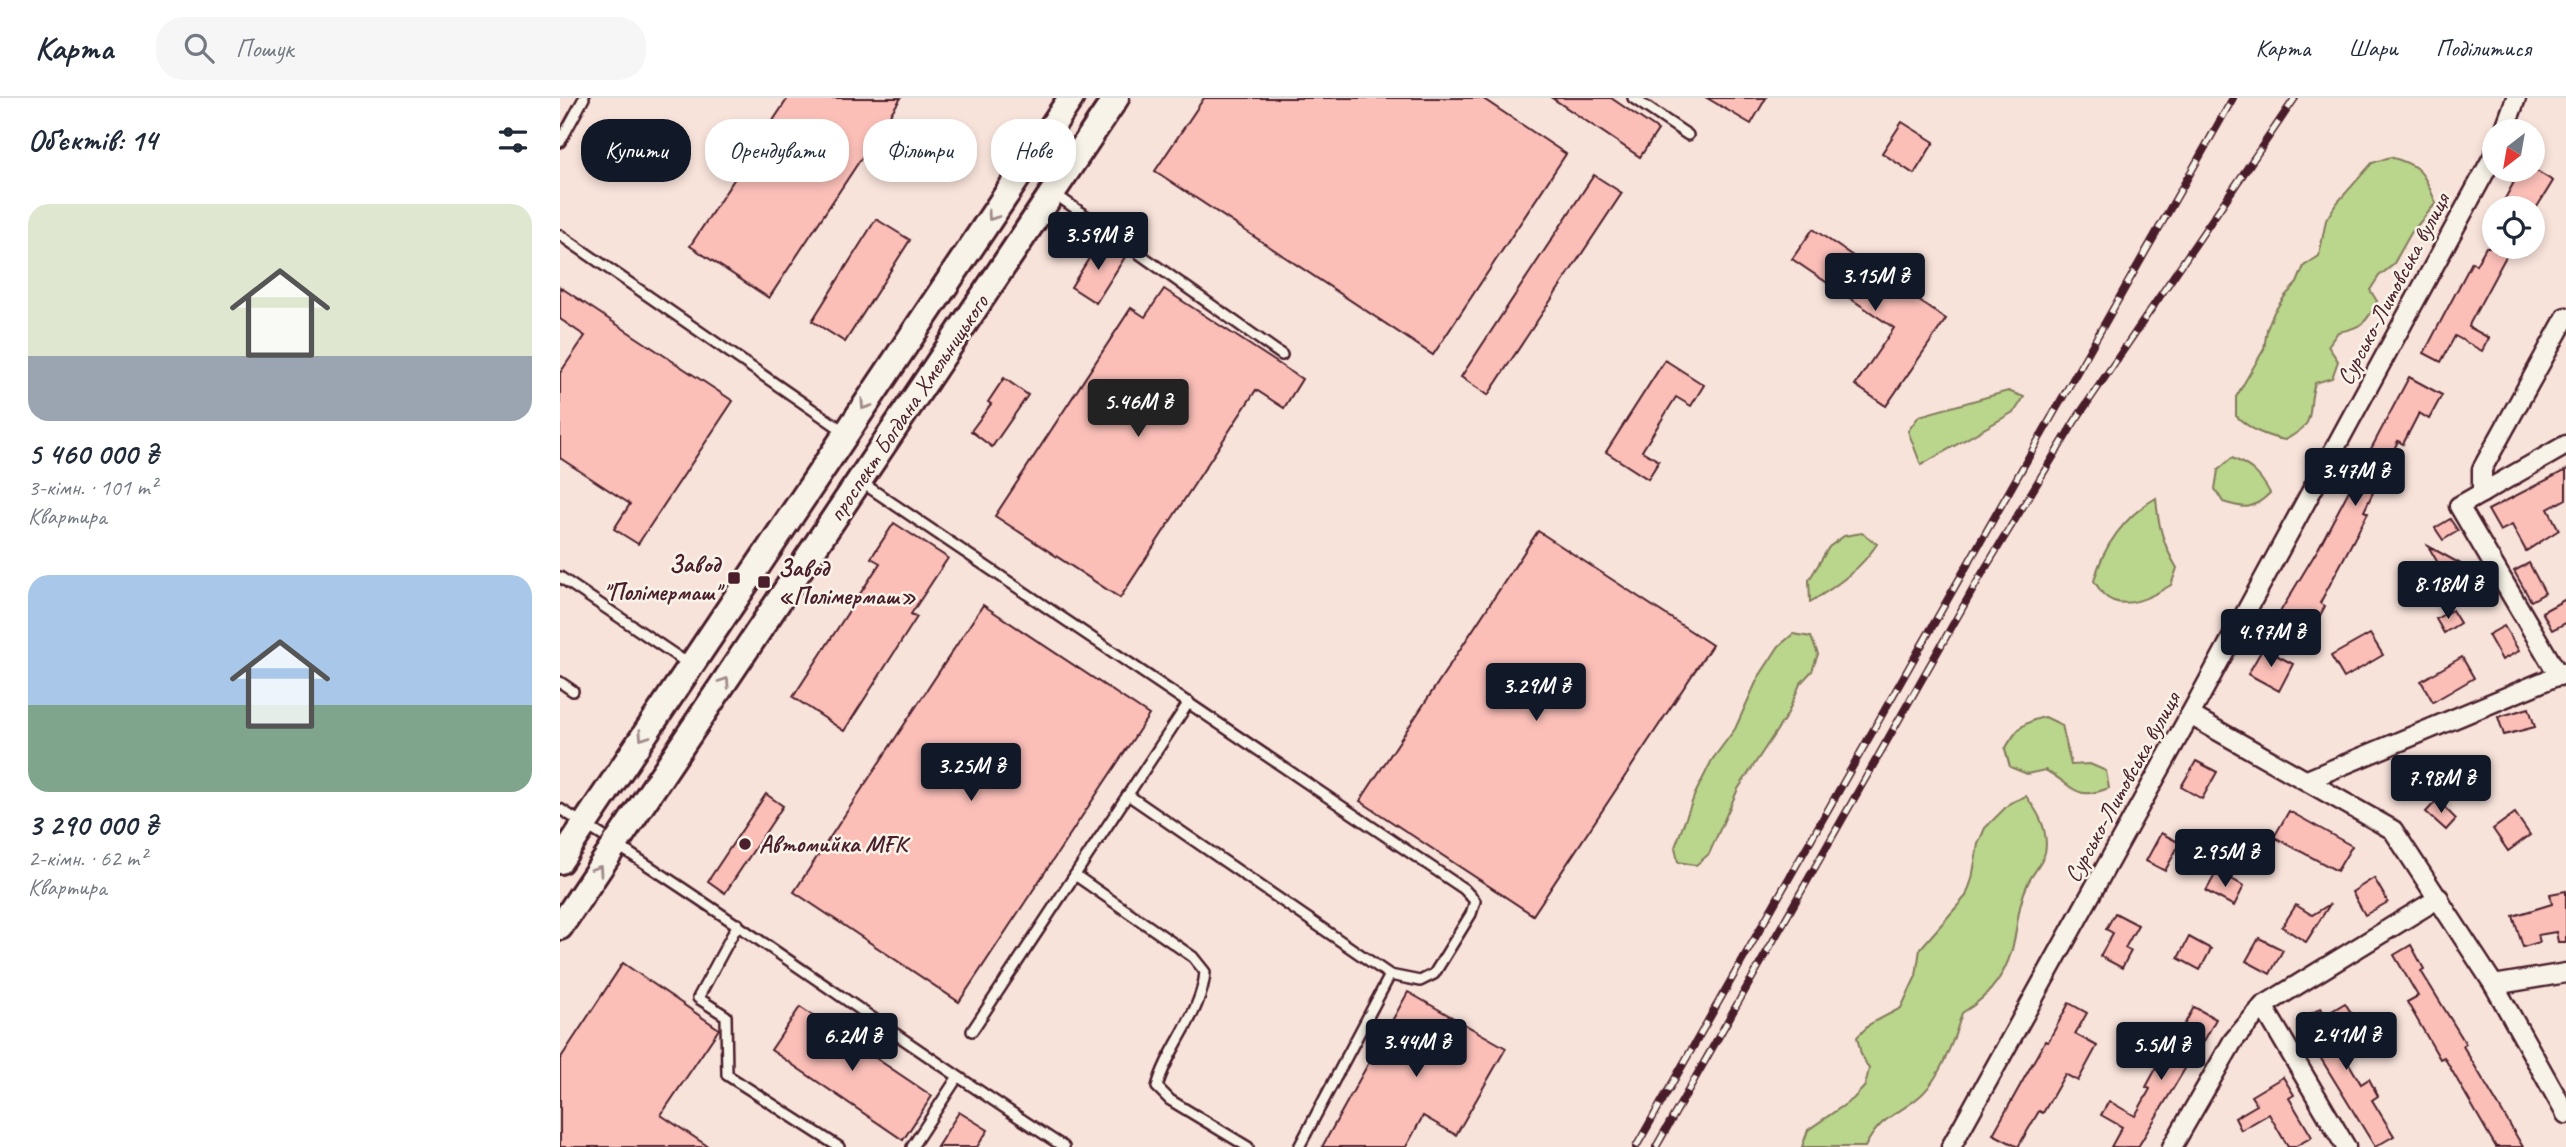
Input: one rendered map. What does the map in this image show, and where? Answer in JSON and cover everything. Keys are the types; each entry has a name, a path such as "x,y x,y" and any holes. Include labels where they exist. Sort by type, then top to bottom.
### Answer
{"main road":[{"name":"проспект Богдана Хмельницького","path":"560,861 1071,98"},
{"name":"проспект Богдана Хмельницького","path":"560,927 1116,98"}],"street":[{"path":"2508,119 2516,98"},
{"name":"Сурсько-Литовська вулиця","path":"1951,1147 2190,715 2482,177"},
{"path":"2482,493 2482,469 2566,317"},
{"path":"2307,780 2563,674 2459,506 2566,445"},
{"path":"2190,715 2393,830 2494,985 2566,1114"},
{"path":"2172,1147 2233,1041 2263,1006 2439,898"},
{"path":"2494,985 2566,973"},
{"path":"2263,1006 2346,1147"}],"lane":[{"path":"560,142 584,98"},
{"path":"1633,98 1688,135"},
{"path":"1053,192 1282,355"},
{"path":"560,235 847,433"},
{"path":"860,481 1464,889 1475,901 1471,914 1434,974 1420,981 1390,975 1128,795"},
{"path":"560,577 691,666"},
{"path":"560,682 573,691"},
{"path":"972,1031 1189,702"},
{"path":"560,809 738,924 957,1078 1064,1147"},
{"path":"1075,875 1193,957 1205,972 1203,989 1161,1072 1157,1087 1170,1100 1248,1147"},
{"path":"738,924 698,998 726,1016 727,1075 839,1147"},
{"path":"1299,1147 1390,975"},
{"path":"912,1147 957,1078"}],"green space":[{"path":"2390,157 2421,172 2436,203 2411,233 2393,265 2379,276 2370,290 2377,301 2370,315 2358,326 2338,332 2328,346 2338,361 2332,378 2315,383 2309,416 2303,428 2285,440 2259,432 2236,416 2236,397 2264,349 2267,329 2274,312 2297,283 2304,266 2319,256 2326,220 2336,204 2372,163"},
{"path":"2008,391 2024,397 2015,411 1921,465 1908,431 1919,416"},
{"path":"2232,458 2254,471 2266,486 2270,493 2259,503 2243,507 2223,502 2215,489 2218,470"},
{"path":"2156,498 2162,534 2177,568 2171,585 2138,601 2120,603 2112,600 2094,581 2103,556 2125,523"},
{"path":"1862,533 1877,544 1871,553 1847,577 1810,602 1809,580 1829,547 1844,536"},
{"path":"1793,634 1811,637 1818,654 1812,671 1800,684 1787,715 1738,789 1709,854 1696,865 1678,862 1675,847 1695,794 1712,760 1735,729 1758,678 1779,646"},
{"path":"2045,717 2062,725 2071,765 2090,764 2106,771 2109,788 2097,792 2081,792 2045,770 2027,774 2010,767 2005,749 2013,736 2025,724"},
{"path":"2026,796 2043,825 2045,851 2025,889 2012,949 1998,981 1962,1013 1946,1057 1927,1089 1912,1103 1883,1122 1865,1147 1802,1147 1808,1130 1853,1099 1865,1086 1869,1069 1861,1054 1857,1037 1870,1024 1901,1008 1916,976 1920,949 1966,896 1978,844 1985,828 2010,803"}],"building":[{"path":"788,98 901,98 887,119 863,119 863,156 849,177 849,119 774,119"},
{"path":"1204,98 1482,98 1566,154 1433,355 1155,171"},
{"path":"1552,98 1611,98 1658,130 1640,157"},
{"path":"1707,98 1766,98 1751,124"},
{"path":"1902,122 1934,142 1914,174 1882,153"},
{"path":"1594,175 1622,193 1488,395 1461,377"},
{"path":"2545,176 2553,181 2544,196 2506,196 2514,182 2545,182"},
{"path":"732,182 846,182 769,298 690,246"},
{"path":"876,219 910,240 845,342 812,321"},
{"path":"1813,229 1946,319 1886,406 1855,385 1894,328 1792,259"},
{"path":"1100,241 1125,257 1096,303 1071,287"},
{"path":"2482,254 2482,259 2505,259 2469,327 2489,338 2482,351 2455,336 2441,362 2424,353 2472,262 2476,265"},
{"path":"560,287 733,401 638,544 614,529 630,504 560,458 560,373 585,336 560,319"},
{"path":"1164,289 1302,379 1284,408 1256,390 1120,598 995,516 1131,308 1145,317"},
{"path":"1665,360 1704,385 1691,406 1676,397 1642,451 1659,461 1648,479 1606,452"},
{"path":"2409,377 2442,395 2429,419 2419,413 2403,444 2398,441 2364,511 2368,513 2320,603 2325,606 2310,634 2277,617 2318,549"},
{"path":"1004,378 1028,395 992,447 971,431 991,404 988,402"},
{"path":"2566,470 2566,499 2548,509 2559,530 2526,551 2512,525 2500,531 2488,510"},
{"path":"2450,519 2458,531 2443,540 2435,528"},
{"path":"894,523 948,558 911,614 917,617 844,731 793,697 880,563 871,558"},
{"path":"1538,531 1712,645 1533,915 1360,801"},
{"path":"2428,546 2468,568 2475,580 2455,592"},
{"path":"2529,563 2545,593 2531,601 2514,571"},
{"path":"2566,599 2566,623 2552,630 2542,612"},
{"path":"983,605 1149,715 959,1002 794,892"},
{"path":"2452,610 2460,623 2444,633 2436,619"},
{"path":"2504,626 2519,651 2502,660 2488,635"},
{"path":"2370,634 2383,655 2344,678 2331,656"},
{"path":"2263,648 2293,664 2279,691 2248,674"},
{"path":"2462,657 2474,678 2433,702 2421,681"},
{"path":"2529,708 2535,727 2504,735 2498,717"},
{"path":"2196,761 2217,772 2202,799 2181,787"},
{"name":"Автомийка MFK","path":"766,794 783,806 725,893 708,881"},
{"path":"2437,800 2456,819 2446,830 2426,812"},
{"path":"2289,811 2352,846 2337,871 2274,837"},
{"path":"2515,813 2530,835 2508,851 2493,829"},
{"path":"2161,833 2180,843 2165,871 2146,861"},
{"path":"2217,871 2244,886 2234,906 2206,891"},
{"path":"2374,878 2388,902 2365,915 2352,892"},
{"path":"2566,891 2566,942 2558,942 2556,932 2538,935 2540,942 2523,947 2513,916 2552,904 2550,894"},
{"path":"2330,904 2306,942 2282,927 2296,905 2312,915"},
{"path":"2115,913 2138,925 2125,948 2131,951 2122,968 2100,956 2113,933 2106,929"},
{"path":"2189,937 2211,949 2200,970 2178,958"},
{"path":"2259,938 2283,950 2270,974 2246,961"},
{"path":"2411,945 2424,969 2421,971 2466,1044 2463,1046 2523,1147 2496,1147 2444,1057 2440,1059 2407,1002 2418,996 2394,955"},
{"path":"623,963 719,1029 661,1115 709,1147 560,1147 560,1059"},
{"path":"1408,992 1506,1048 1456,1135 1423,1116 1406,1147 1322,1147"},
{"path":"2069,1003 2087,1013 2075,1034 2097,1046 2078,1081 2065,1074 2043,1113 2039,1111 2018,1147 1993,1134"},
{"path":"2345,1003 2353,1016 2329,1030 2361,1084 2369,1079 2378,1096 2372,1100 2394,1136 2375,1147 2298,1021 2321,1008 2325,1015"},
{"path":"800,1007 932,1096 903,1140 771,1050"},
{"path":"2194,1007 2216,1019 2203,1043 2201,1042 2138,1147 2111,1147 2122,1127 2101,1115 2109,1101 2135,1116 2150,1089 2146,1087 2166,1050 2169,1052"},
{"path":"2283,1077 2294,1095 2289,1098 2312,1137 2294,1147 2288,1147 2269,1114 2241,1130 2235,1118 2257,1105 2251,1096"},
{"path":"959,1112 988,1130 977,1147 937,1147"}],"tram line":[{"path":"560,903 1099,98"}],"railway":[{"path":"1636,1147 2233,98"},
{"path":"1656,1147 1980,577 2075,421 2295,98"}],"place":[{"name":"Завод \"Полімермаш\"","path":"734,578"},
{"name":"Завод «Полімермаш»","path":"764,582"},
{"name":"Автомийка MFK","path":"745,844"}]}
